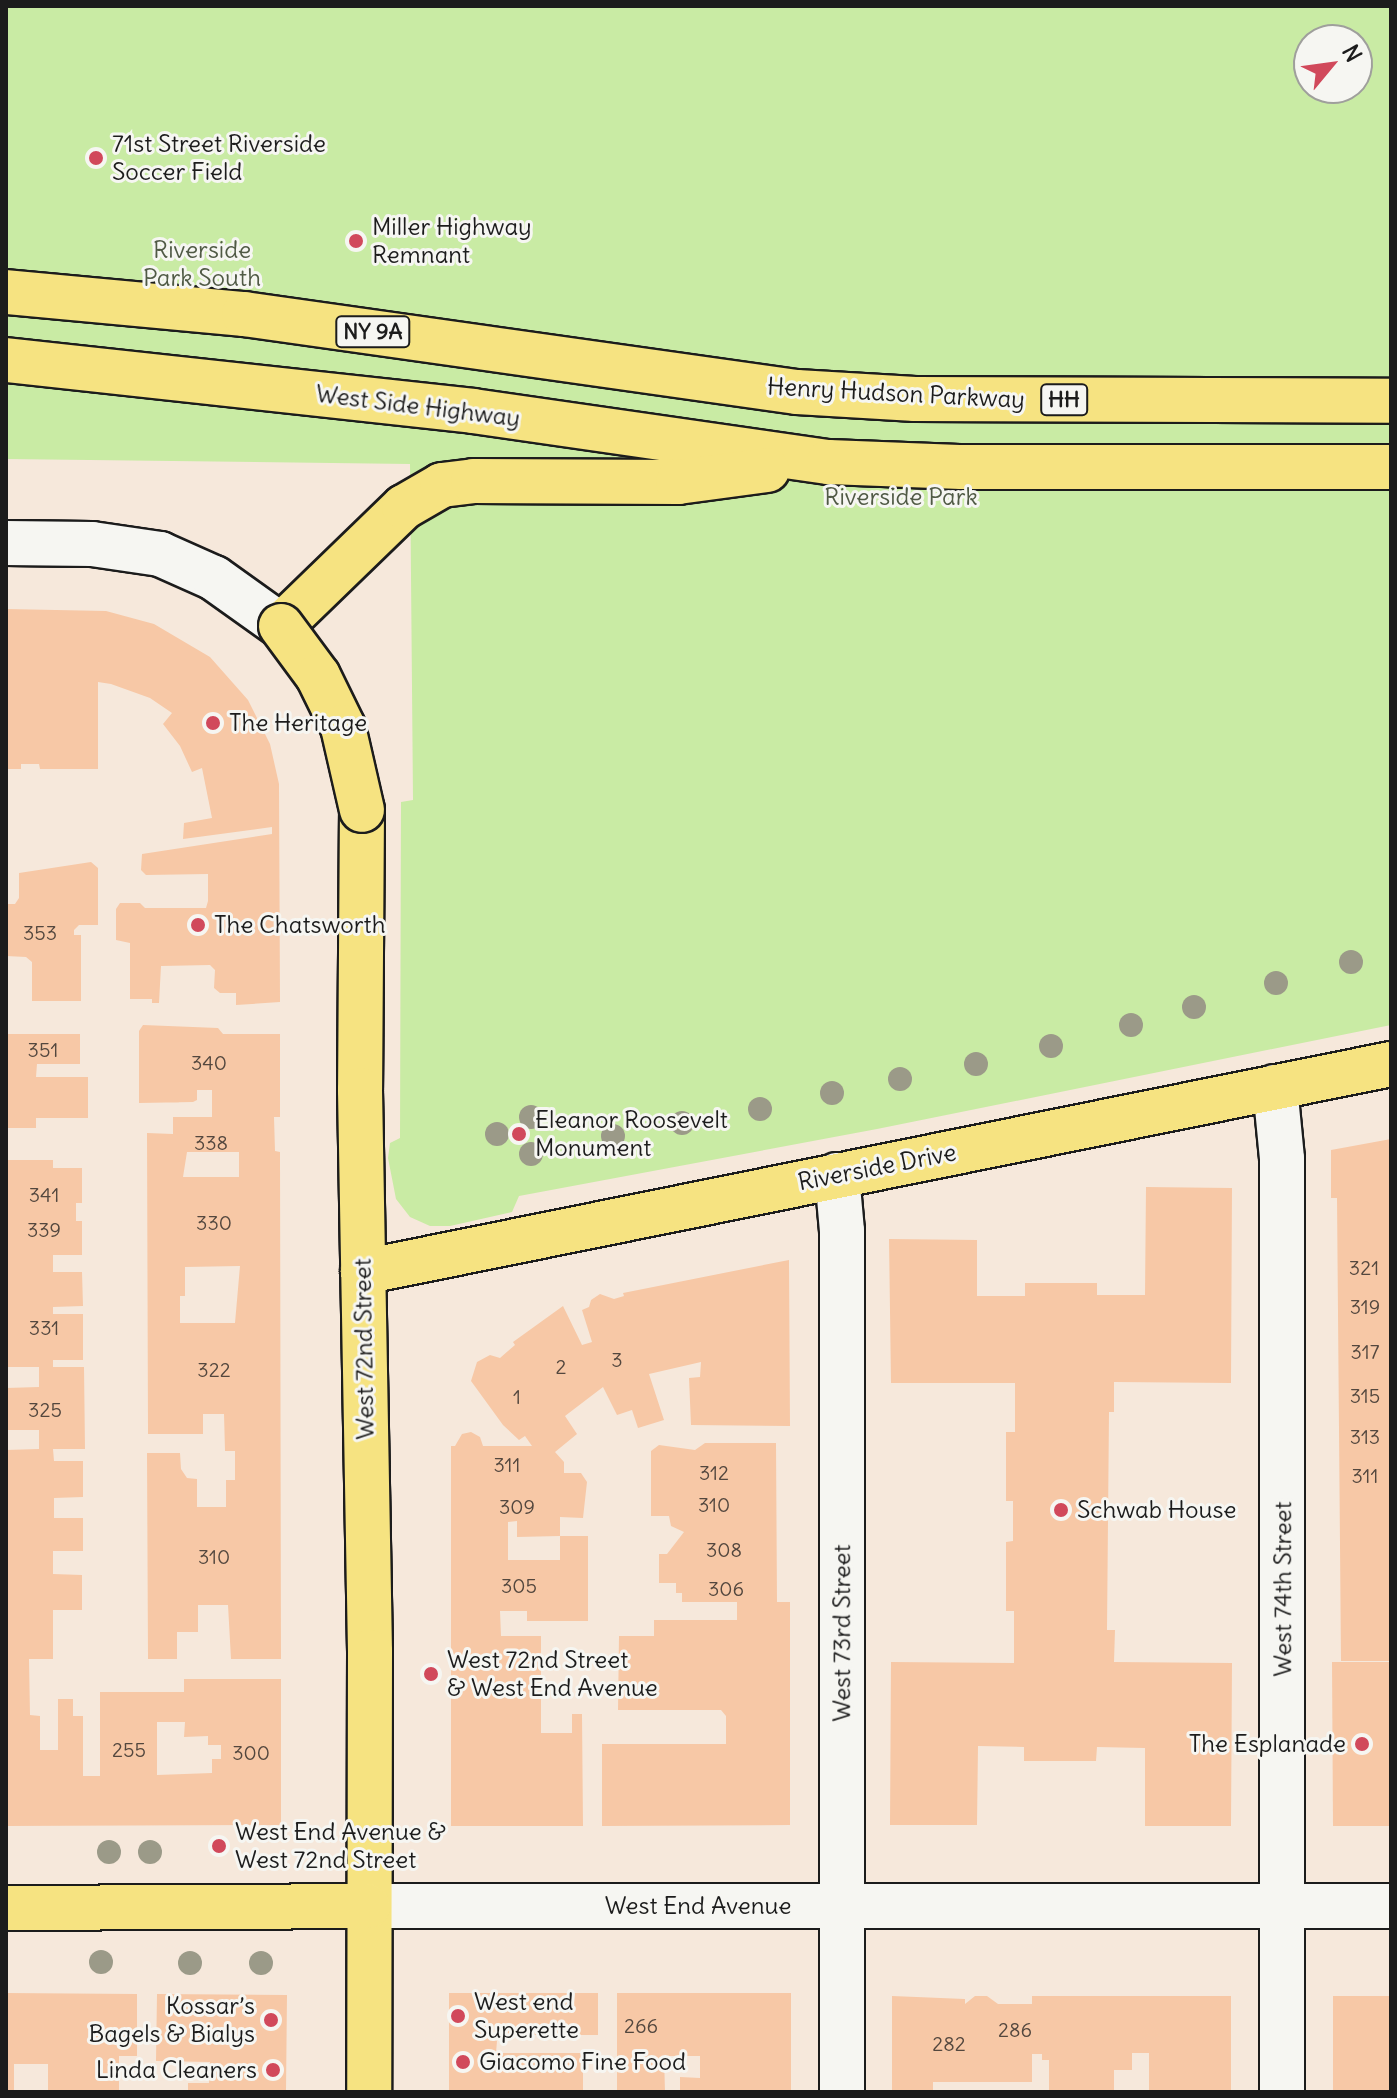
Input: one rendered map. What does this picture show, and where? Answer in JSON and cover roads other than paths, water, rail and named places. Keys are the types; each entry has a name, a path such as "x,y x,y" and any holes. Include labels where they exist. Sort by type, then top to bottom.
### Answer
{"main road":[{"name":"NY 9A","path":"6,292 244,314 738,385"},
{"name":"West Side Highway","path":"6,360 473,411 738,462"},
{"name":"Henry Hudson Parkway","path":"738,385 915,399 1391,401"},
{"path":"281,626 404,507 442,485 488,480 678,482 738,462 962,467 1391,467"},
{"name":"West 72nd Street","path":"281,626 300,648 337,715 350,748 362,810 360,1090 370,1652 369,2092"},
{"name":"Riverside Drive","path":"363,1272 1391,1064"},
{"name":"West End Avenue","path":"6,1908 368,1906"}],"street":[{"path":"6,543 92,544 160,554 214,578 281,626"},
{"name":"West 74th Street","path":"1275,1087 1282,1159 1282,2092"},
{"name":"West 73rd Street","path":"837,1175 842,1231 842,2092"},
{"name":"West End Avenue","path":"368,1906 1391,1906"}],"place":[{"name":"71st Street Riverside Soccer Field","path":"96,158"},
{"name":"Miller Highway Remnant","path":"356,241"},
{"name":"The Heritage","path":"213,723"},
{"name":"The Chatsworth","path":"198,925"},
{"name":"Eleanor Roosevelt Monument","path":"519,1134"},
{"name":"Schwab House","path":"1061,1510"},
{"name":"West 72nd Street & West End Avenue","path":"431,1674"},
{"name":"The Esplanade","path":"1362,1744"},
{"name":"West End Avenue & West 72nd Street","path":"219,1846"},
{"name":"West end Superette","path":"458,2016"},
{"name":"Kossar’s Bagels & Bialys","path":"271,2020"},
{"name":"Giacomo Fine Food","path":"463,2062"},
{"name":"Linda Cleaners","path":"273,2070"}],"park label":[{"name":"Riverside Park South","path":"202,264"},
{"name":"Riverside Park","path":"901,497"}]}
